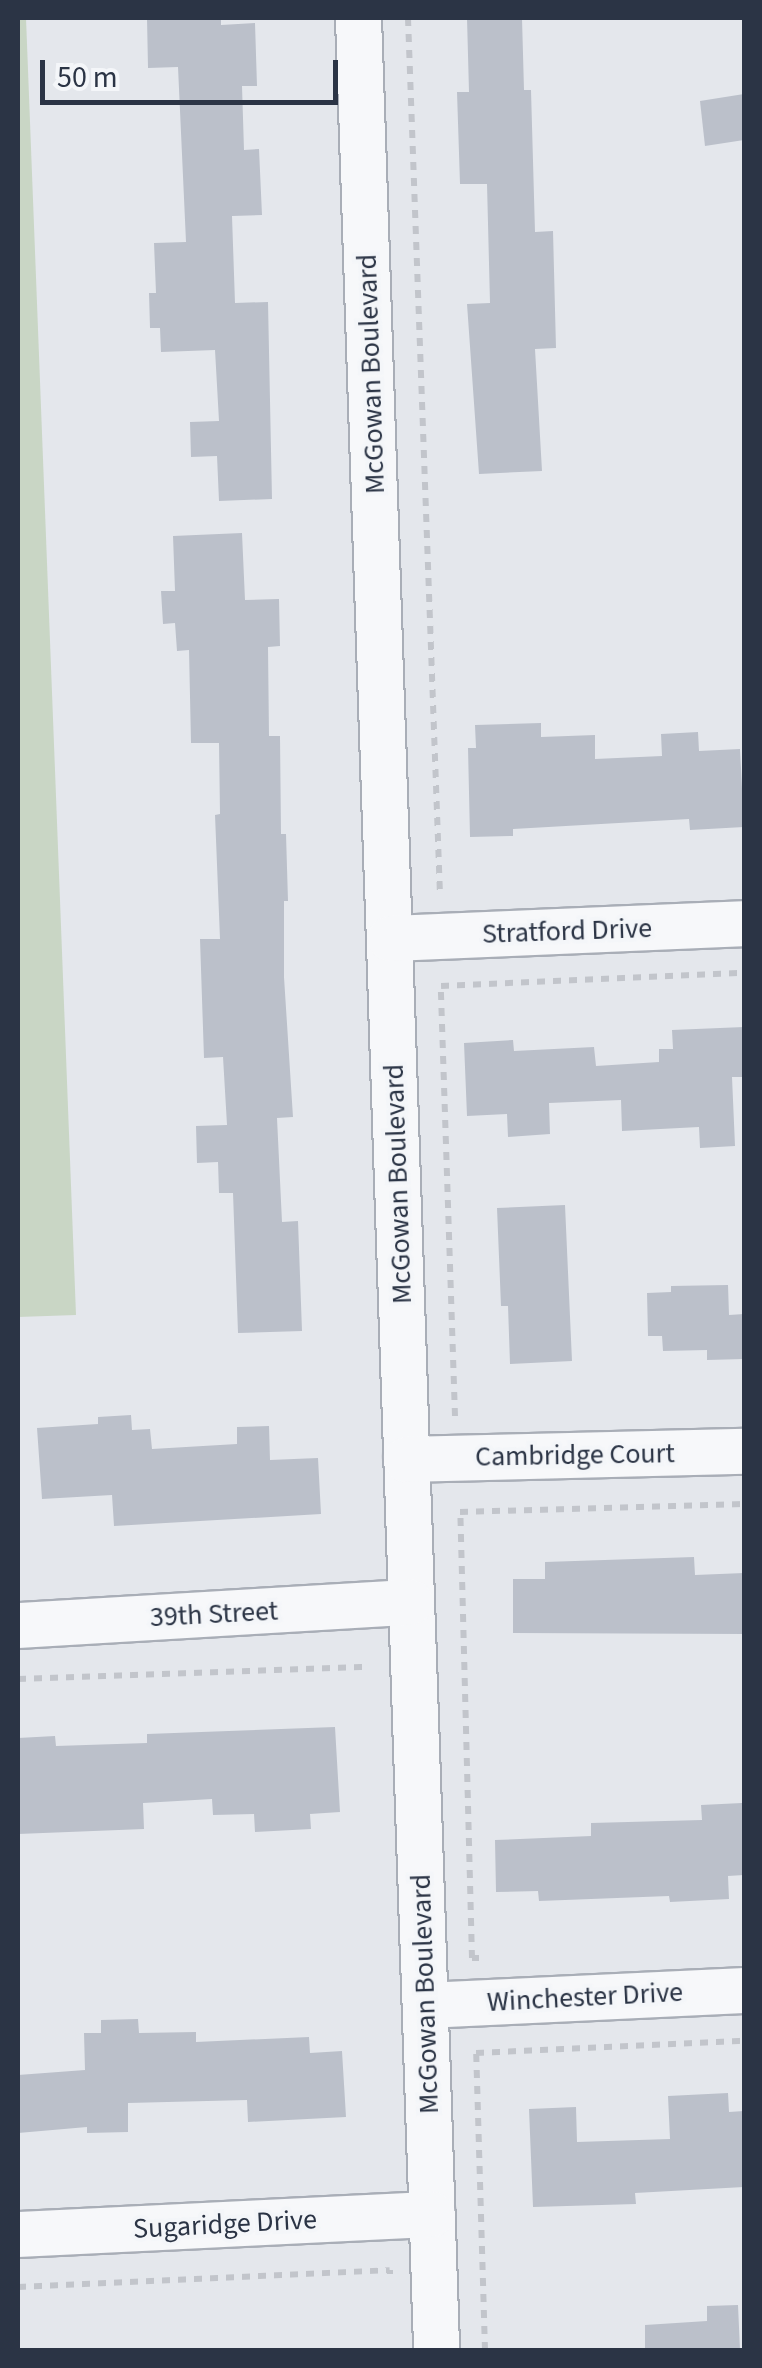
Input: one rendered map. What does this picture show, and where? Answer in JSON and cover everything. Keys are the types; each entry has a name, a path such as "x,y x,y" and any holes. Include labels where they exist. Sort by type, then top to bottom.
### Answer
{"street":[{"name":"McGowan Boulevard","path":"358,18 436,2350"},
{"name":"Stratford Drive","path":"390,938 744,923"},
{"name":"Cambridge Court","path":"406,1459 744,1451"},
{"name":"39th Street","path":"18,1625 410,1602"},
{"name":"Winchester Drive","path":"426,2005 744,1990"},
{"name":"Sugaridge Drive","path":"18,2234 432,2214"}],"path":[{"path":"408,18 437,893"},
{"path":"475,1418 456,1419 441,986 744,973"},
{"path":"492,1958 472,1958 460,1512 744,1504"},
{"path":"18,1679 368,1664 369,1684"},
{"path":"485,2350 476,2053 744,2041"},
{"path":"18,2287 390,2270 390,2286"}],"green space":[{"path":"18,18 26,18 76,1315 18,1317"}],"building":[{"path":"147,18 221,18 221,25 255,23 257,86 242,86 244,150 259,149 262,215 232,216 235,303 268,302 272,499 219,501 217,456 191,457 190,422 219,421 215,350 161,352 160,328 150,328 149,293 156,293 154,243 186,242 178,67 148,68"},
{"path":"467,18 522,18 524,90 531,90 535,232 553,231 556,348 535,349 542,471 479,474 467,304 490,303 487,184 460,184 457,92 469,92"},
{"path":"744,94 744,140 705,146 700,101"},
{"path":"242,533 245,600 279,599 280,646 268,647 269,736 280,736 281,834 286,834 288,901 284,901 284,977 293,1117 277,1118 282,1222 298,1221 302,1331 238,1333 233,1193 219,1193 218,1162 197,1163 196,1126 227,1125 223,1057 204,1058 200,939 220,939 215,815 220,814 219,743 191,743 189,650 177,651 175,623 163,624 161,591 175,591 173,536"},
{"path":"541,723 541,737 595,735 595,759 662,756 661,734 698,732 699,751 740,749 744,827 690,830 689,819 513,829 513,836 470,837 468,748 476,748 475,725"},
{"path":"744,1027 744,1077 732,1077 735,1146 700,1148 699,1127 622,1131 621,1100 549,1103 550,1134 508,1137 507,1114 467,1116 464,1043 513,1040 514,1051 594,1047 596,1066 659,1062 659,1049 673,1049 672,1030"},
{"path":"565,1205 572,1361 510,1364 508,1306 501,1306 497,1208"},
{"path":"728,1285 729,1315 744,1314 744,1359 707,1360 707,1350 663,1351 662,1336 648,1336 647,1293 671,1292 671,1286"},
{"path":"131,1415 132,1430 150,1429 152,1449 237,1444 237,1427 269,1426 270,1460 318,1458 321,1514 114,1526 112,1495 42,1499 37,1428 98,1424 98,1417"},
{"path":"694,1557 695,1575 744,1573 744,1634 513,1633 513,1579 545,1579 545,1562"},
{"path":"335,1727 340,1812 310,1814 311,1829 255,1832 254,1814 213,1815 212,1799 143,1803 144,1829 18,1834 18,1738 55,1736 56,1746 147,1743 147,1734"},
{"path":"742,1803 744,1875 728,1876 729,1899 670,1902 669,1896 539,1901 538,1891 496,1892 495,1840 591,1836 591,1823 702,1820 701,1805"},
{"path":"138,2019 139,2033 196,2032 196,2042 309,2037 310,2053 342,2051 346,2117 248,2122 247,2100 128,2103 128,2132 87,2133 87,2127 18,2133 18,2075 85,2070 84,2033 101,2033 101,2020"},
{"path":"728,2093 729,2112 744,2111 744,2187 635,2193 636,2204 533,2207 529,2109 576,2107 577,2142 670,2139 668,2096"},
{"path":"738,2305 740,2350 645,2350 645,2325 707,2321 707,2306"}]}
